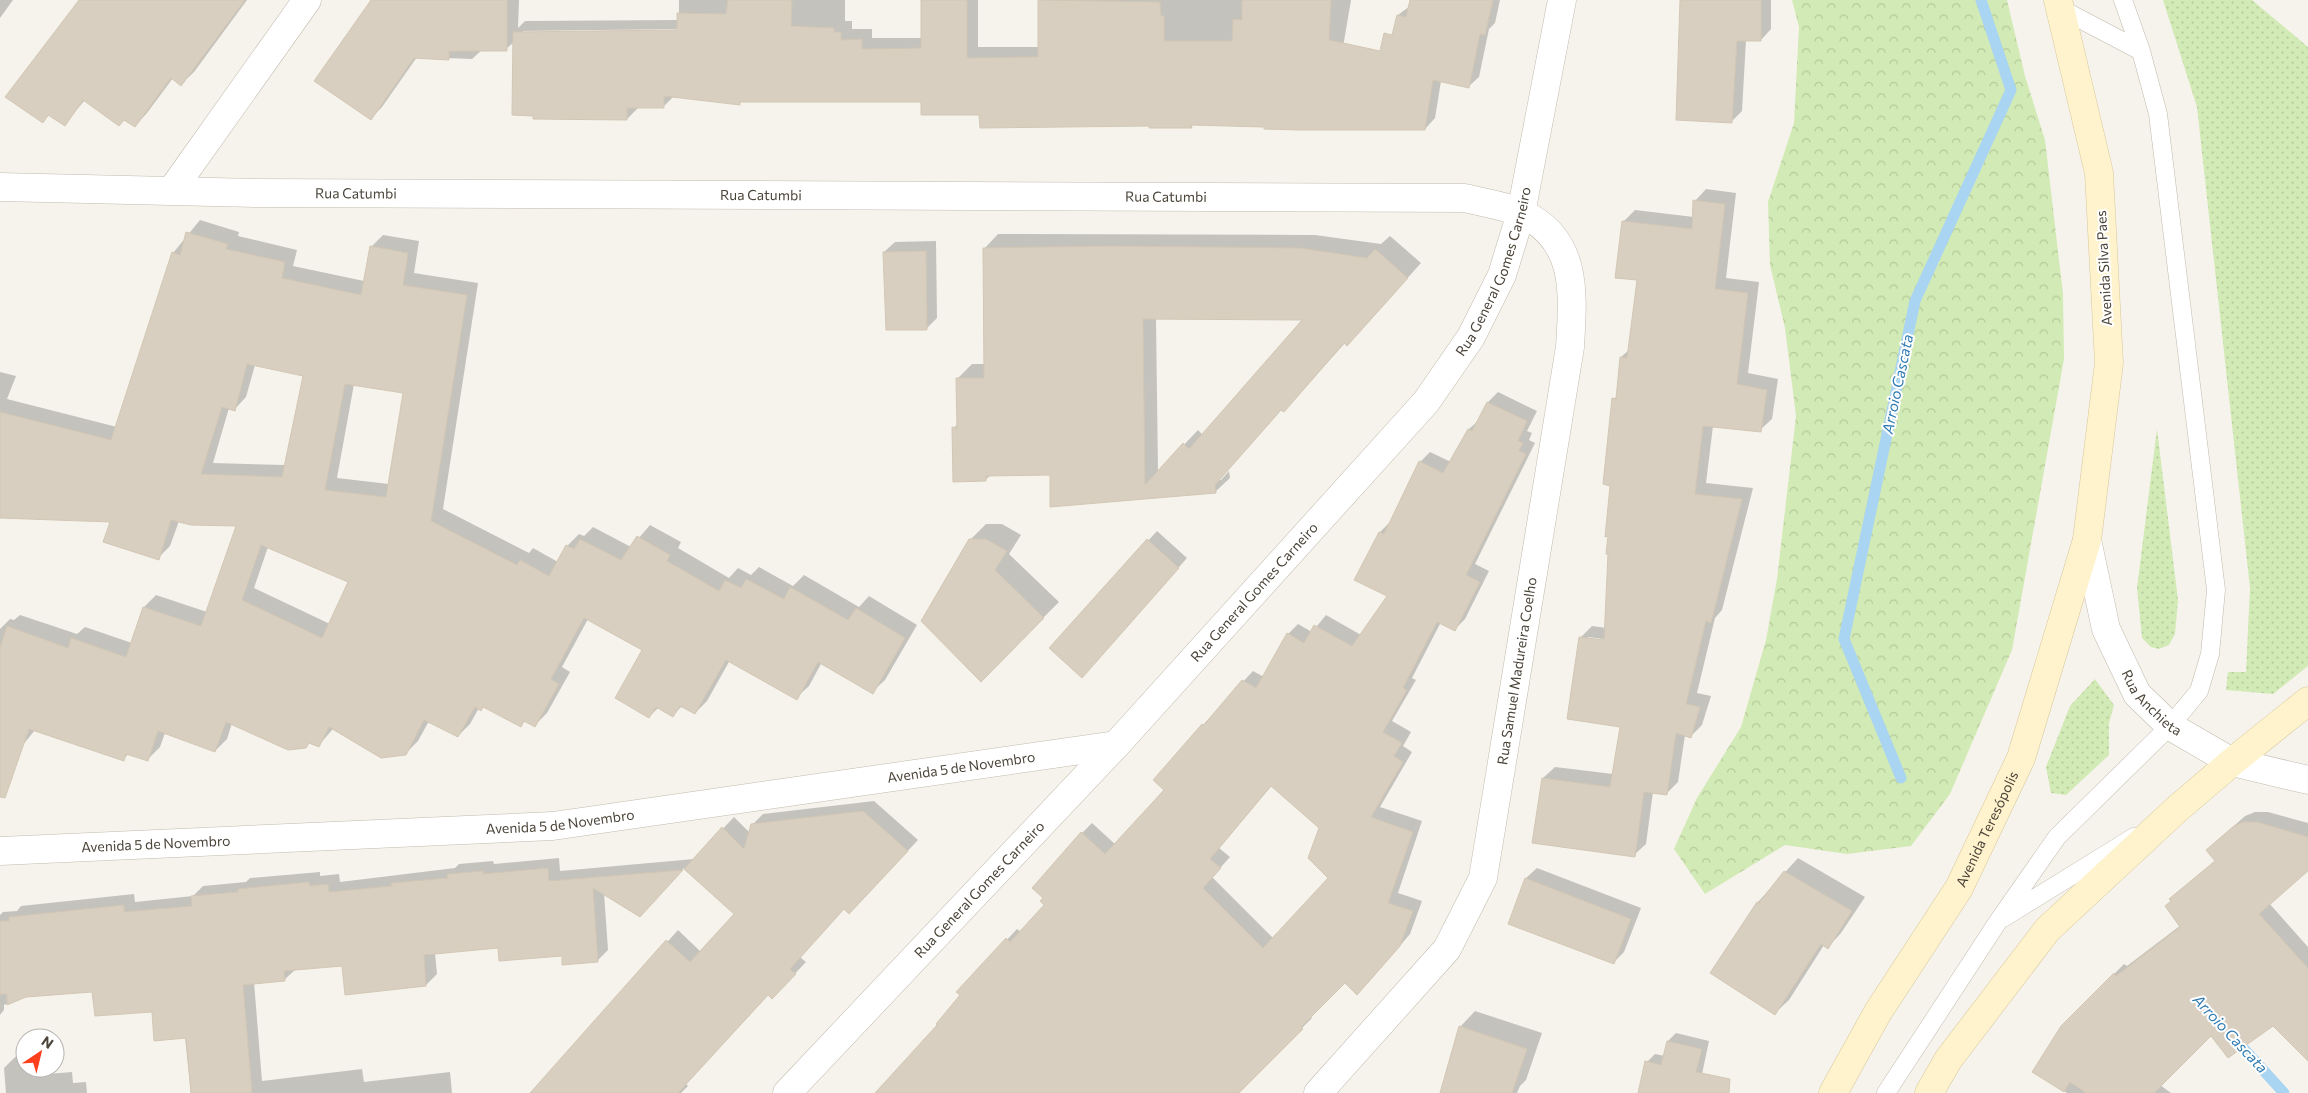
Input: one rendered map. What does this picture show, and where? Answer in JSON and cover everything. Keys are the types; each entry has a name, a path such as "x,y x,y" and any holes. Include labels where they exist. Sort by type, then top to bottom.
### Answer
{"main road":[{"name":"Avenida Silva Paes","path":"2062,3 2099,173 2109,363 2087,540"},
{"name":"Avenida Teresópolis","path":"1833,1093 1878,1012 1959,888 2021,758 2087,540"},
{"path":"1930,1093 1948,1060 2047,930 2177,809 2232,762 2308,702"}],"street":[{"path":"172,190 307,0"},
{"name":"Rua General Gomes Carneiro","path":"787,1093 1116,744 1426,402 1471,337 1502,275 1522,213 1562,0"},
{"name":"Rua Catumbi","path":"0,186 268,193 1465,198 1522,213"},
{"name":"Rua Samuel Madureira Coelho","path":"1318,1093 1447,949 1483,878 1565,377 1571,329 1573,293 1567,259 1549,232 1522,213"},
{"name":"Rua Anchieta","path":"2087,540 2106,629 2137,694 2170,726 2232,762 2308,780"},
{"name":"Avenida 5 de Novembro","path":"0,851 553,826 1116,744"}],"lane":[{"path":"1886,1093 1997,923 2057,837 2170,726 2199,691 2210,654 2216,590 2158,114 2141,51 2123,0"},
{"path":"2062,3 2141,51"},
{"path":"1997,923 2177,809"}],"green space":[{"path":"1792,0 2007,0 2025,76 2045,140 2063,294 2064,359 2012,650 1950,794 1911,846 1847,854 1785,845 1705,894 1674,849 1697,798 1741,727 1766,640 1777,579 1796,416 1785,328 1770,265 1768,202 1794,123 1799,27"},
{"path":"2163,0 2252,0 2308,47 2308,666 2273,694 2226,690 2228,672 2246,672 2250,588 2197,107"},
{"path":"2157,429 2178,600 2175,634 2169,645 2159,649 2151,647 2142,638 2137,588"},
{"path":"2095,679 2114,705 2109,723 2109,755 2066,795 2051,793 2046,767 2070,706"}],"building":[{"path":"79,0 245,0 181,86 171,78 135,127 124,120 119,126 83,100 65,126 48,115 43,123 5,97"},
{"path":"371,0 507,0 507,51 449,51 449,60 414,58 371,120 314,81"},
{"path":"728,0 792,0 791,26 834,28 834,32 841,32 841,40 862,39 862,49 921,48 921,0 967,0 967,58 1038,57 1038,0 1160,2 1161,16 1164,16 1164,41 1232,41 1233,19 1242,20 1242,0 1331,0 1329,40 1380,51 1384,33 1392,35 1397,15 1406,17 1410,0 1493,0 1485,35 1480,34 1469,88 1433,80 1425,130 1298,130 1191,125 1192,128 1149,128 1149,126 980,128 979,115 921,115 921,102 740,102 740,105 664,96 664,108 627,108 627,120 533,119 533,116 512,115 513,32 677,30 677,13 726,14"},
{"path":"1680,0 1761,0 1761,41 1737,41 1732,123 1676,120"},
{"path":"1693,200 1725,204 1715,289 1748,293 1737,384 1767,390 1761,432 1703,426 1695,494 1742,499 1711,623 1706,621 1686,704 1700,707 1691,738 1676,733 1667,795 1644,792 1635,857 1532,843 1542,778 1610,787 1620,727 1567,719 1579,637 1604,640 1608,554 1606,554 1608,536 1605,537 1610,486 1603,484 1612,398 1616,399 1620,357 1627,358 1637,280 1615,278 1622,221 1692,229"},
{"path":"186,232 228,244 226,249 285,262 282,278 361,295 370,246 408,253 403,285 467,295 431,521 517,565 520,560 549,576 566,545 574,549 580,539 621,560 637,536 670,555 667,561 719,591 725,580 741,588 746,579 784,599 790,587 848,620 856,608 905,638 873,694 818,662 797,700 726,660 695,714 680,706 673,717 656,707 649,718 615,698 642,650 584,618 551,679 559,684 535,727 524,721 521,727 483,707 481,711 475,707 458,737 424,720 406,755 381,758 329,727 319,747 309,743 306,748 288,750 226,722 215,752 158,731 148,761 126,754 124,761 29,729 5,798 0,797 0,648 7,626 68,648 71,638 126,657 143,607 201,626 236,526 191,525 171,520 159,560 103,542 110,522 0,518 0,412 111,440 172,252 180,255","holes":["247,364 303,376 282,477 201,474 222,407 235,411","345,384 403,393 386,497 325,490","261,545 348,582 322,638 242,600"]},
{"path":"1109,246 1300,248 1367,258 1375,249 1408,278 1347,346 1344,343 1284,412 1281,410 1215,485 1216,493 1050,507 1050,475 986,476 986,481 953,482 952,427 957,428 956,378 984,378 983,248","holes":["1143,319 1302,320 1189,449 1183,443 1145,485"]},
{"path":"926,251 927,330 886,330 883,252"},
{"path":"1487,402 1527,421 1518,441 1523,443 1519,451 1526,454 1466,575 1480,582 1455,631 1437,622 1403,688 1407,690 1383,732 1402,743 1394,756 1403,762 1371,817 1413,832 1388,903 1413,911 1400,946 1357,995 1345,983 1301,1027 1303,1029 1239,1093 875,1093 937,1025 960,995 956,992 1006,938 1010,942 1044,905 1040,901 1043,898 1032,888 1081,832 1105,854 1164,790 1153,780 1242,680 1256,688 1287,633 1304,643 1314,625 1352,646 1387,596 1354,580 1379,532 1384,534 1419,461 1443,473 1468,429 1472,431","holes":["1271,786 1319,828 1308,858 1328,878 1263,948 1203,888 1221,868 1210,859"]},
{"path":"969,539 986,539 1007,551 995,570 1044,618 981,682 921,621"},
{"path":"1147,539 1179,568 1082,678 1049,648"},
{"path":"863,811 908,851 849,914 844,909 790,969 796,974 772,999 768,995 678,1093 530,1093 666,940 690,962 734,914 684,869 722,827 744,849 751,824"},
{"path":"2243,822 2257,822 2308,837 2308,871 2259,914 2308,968 2308,1061 2273,1026 2228,1058 2211,1036 2154,1093 2086,1093 2070,1082 2064,1092 2032,1072 2061,1026 2114,973 2116,976 2180,927 2165,906 2171,901 2169,899 2215,861 2206,850 2234,826"},
{"path":"548,868 549,881 683,870 640,917 593,888 598,962 562,965 562,956 499,961 498,948 424,955 426,986 345,995 342,966 284,971 285,981 243,985 252,1093 191,1093 186,1038 154,1041 152,1012 95,1016 92,992 26,997 7,1005 7,994 0,994 0,921 9,921 9,917 124,905 124,912 192,906 191,896 238,892 238,889 309,882 310,886 328,884 329,892 392,886 391,883 448,878 447,874 483,871 483,874"},
{"path":"1784,871 1852,911 1828,949 1821,944 1775,1015 1710,973 1757,902 1759,903"},
{"path":"1525,878 1631,919 1614,964 1508,924"},
{"path":"1459,1026 1527,1049 1512,1093 1440,1093"},
{"path":"1667,1041 1702,1049 1696,1072 1730,1079 1729,1093 1638,1093 1645,1061 1661,1065"}],"waterway":[{"name":"Arroio Cascata","path":"1901,778 1844,639 1915,301 2011,90 1981,0"},
{"name":"Arroio Cascata","path":"2233,1037 2284,1093"}]}
